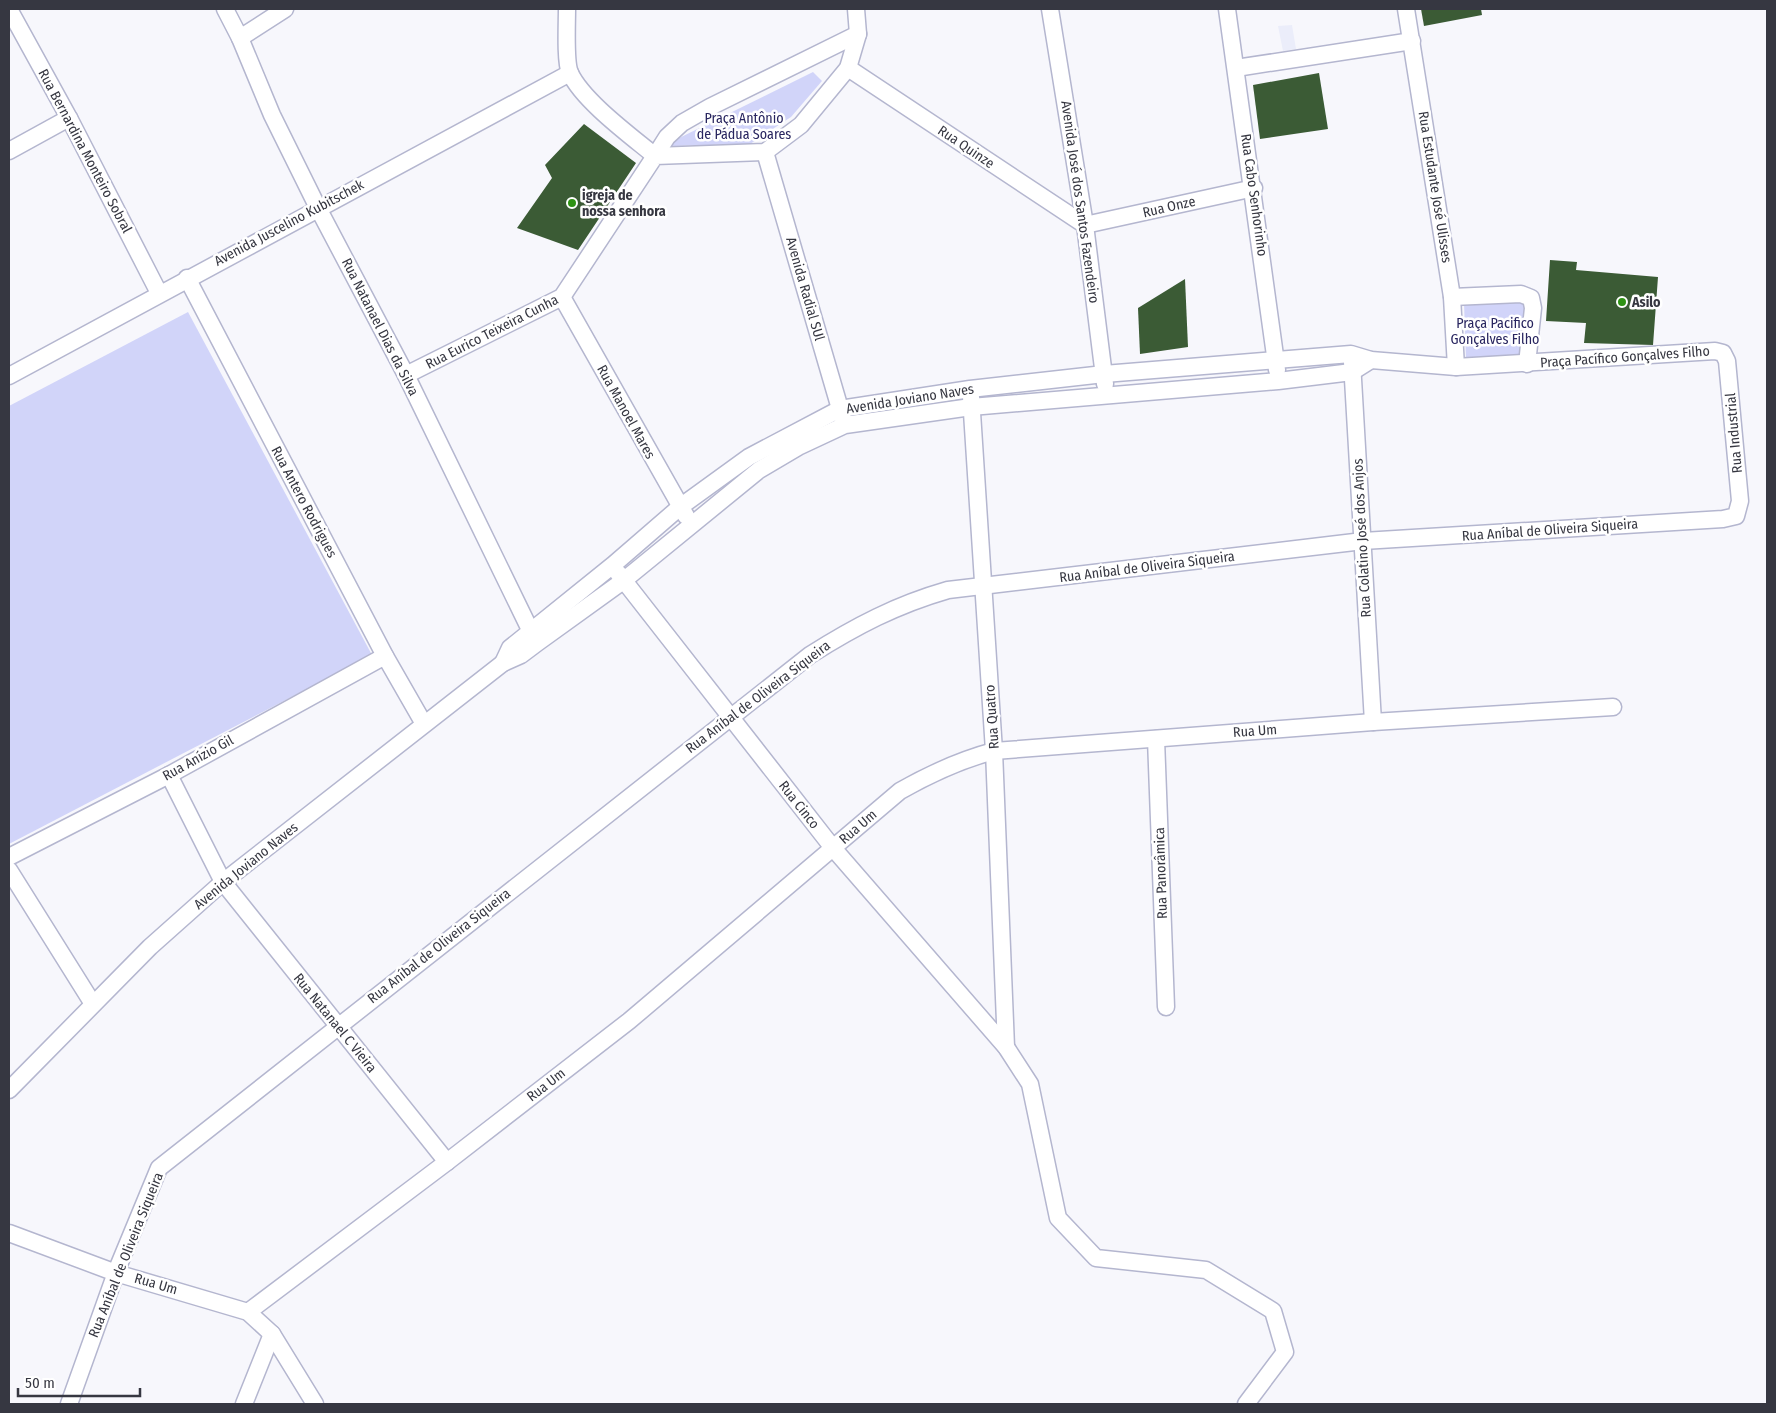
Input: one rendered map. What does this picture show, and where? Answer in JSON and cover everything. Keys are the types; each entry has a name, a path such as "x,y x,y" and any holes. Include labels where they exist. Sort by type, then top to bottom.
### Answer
{"street":[{"name":"Rua Bernardina Monteiro Sobral","path":"9,9 69,118 159,293"},
{"name":"Rua Natanael Dias da Silva","path":"225,9 240,38 272,115 318,208 406,375 533,638"},
{"path":"240,38 285,9"},
{"path":"567,9 566,30 570,73 587,96 655,156 765,152 801,125 848,68 858,34 856,9"},
{"name":"Avenida José dos Santos Fazendeiro","path":"1050,9 1085,225 1104,374 1105,396"},
{"name":"Rua Cabo Senhorinho","path":"1227,9 1254,188 1278,381"},
{"name":"Rua Estudante José Ulisses","path":"1406,9 1452,297 1456,367"},
{"path":"655,156 667,137 682,124 703,111 858,34"},
{"path":"1236,68 1412,41"},
{"name":"Rua Quinze","path":"848,68 1085,225"},
{"name":"Avenida Juscelino Kubitschek","path":"9,376 159,293 570,73"},
{"path":"9,151 69,118"},
{"name":"Avenida Radial SUl","path":"765,152 845,426"},
{"name":"Rua Eurico Teixeira Cunha","path":"406,375 562,298 655,156"},
{"name":"Rua Onze","path":"1085,225 1254,188"},
{"name":"Rua Antero Rodrigues","path":"187,278 385,656 424,724"},
{"name":"Praça Pacífico Gonçalves Filho","path":"1452,297 1521,294 1531,298 1533,308 1527,364"},
{"name":"Rua Manoel Mares","path":"562,298 680,507 693,526"},
{"name":"Praça Pacífico Gonçalves Filho","path":"1456,367 1715,351 1723,353"},
{"name":"Rua Industrial","path":"1723,353 1730,375 1740,500 1739,513"},
{"name":"Avenida Joviano Naves","path":"533,638 680,507 750,457 840,410 970,388 1104,374 1351,354 1372,360 1456,367"},
{"name":"Rua Colatino José dos Anjos","path":"1351,354 1373,722"},
{"name":"Avenida Joviano Naves","path":"9,1090 150,947 223,882 502,662 510,648 533,638 623,581 760,470 798,447 845,426 971,407 1278,381 1352,372 1372,360"},
{"name":"Rua Quatro","path":"970,388 994,751 1006,1047"},
{"name":"Rua Aníbal de Oliveira Siqueira","path":"69,1404 116,1273 159,1168 731,716 810,655 861,623 912,600 948,590 1363,541 1723,519 1736,516 1739,513"},
{"name":"Rua Cinco","path":"613,566 833,848 1006,1047 1030,1084 1058,1218 1096,1258 1206,1270 1273,1311 1284,1352 1246,1404"},
{"name":"Rua Anízio Gil","path":"9,857 169,774 385,656"},
{"name":"Rua Um","path":"248,1312 447,1162 629,1021 900,791 958,762 994,751 1373,722 1613,707"},
{"name":"Rua Panorâmica","path":"1156,739 1166,1007"},
{"name":"Rua Natanael C Vieira","path":"169,774 223,882 447,1162"},
{"path":"9,870 93,1004"},
{"name":"Rua Um","path":"9,1233 116,1273 248,1312 272,1334 315,1404"},
{"path":"244,1404 272,1334"}],"shaded area":[{"path":"1292,25 1296,49 1283,51 1278,26"}],"green space":[{"name":"Praça Antônio de Pádua Soares","path":"813,72 822,81 791,117 750,144 673,146 671,142"},
{"name":"Praça Pacifico Gonçalves Filho","path":"1525,301 1522,361 1466,359 1464,303"},
{"path":"188,312 372,655 9,844 9,406"}],"building":[{"path":"1421,9 1481,9 1482,15 1424,26"},
{"path":"1319,73 1328,129 1260,139 1253,85"},
{"name":"igreja de nossa senhora","path":"584,124 636,163 578,250 517,228 552,178 545,165"},
{"name":"Asilo","path":"1550,260 1577,262 1576,270 1658,277 1653,345 1584,343 1586,323 1546,321"},
{"path":"1185,279 1188,347 1140,354 1138,308"}],"place":[{"name":"igreja de nossa senhora","path":"572,203"},
{"name":"Asilo","path":"1622,302"}]}
